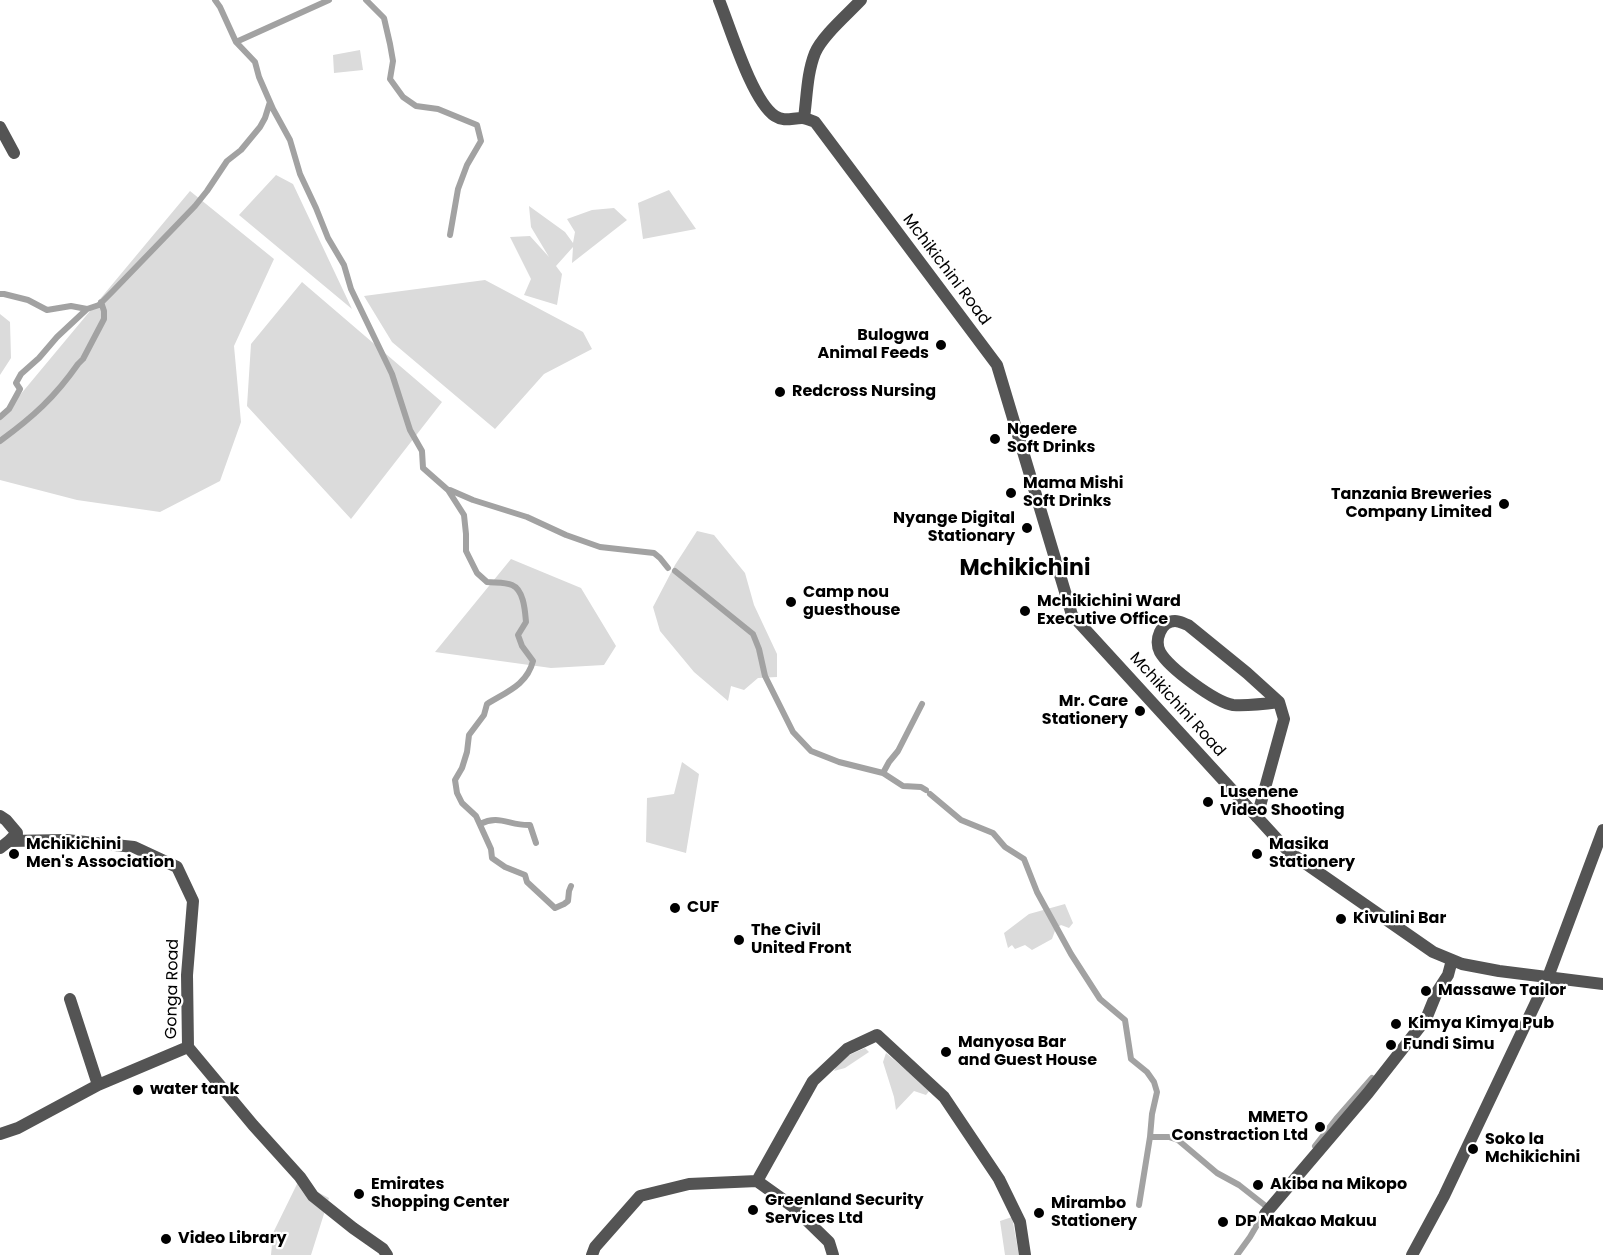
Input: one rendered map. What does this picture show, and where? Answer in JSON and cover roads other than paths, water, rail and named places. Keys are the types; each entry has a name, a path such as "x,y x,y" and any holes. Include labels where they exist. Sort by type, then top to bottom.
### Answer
{"street":[{"path":"719,0 754,88 767,110 776,117 786,120 804,117 810,72 816,51 831,30 861,0"},
{"name":"Mchikichini Road","path":"804,117 814,122 997,365 1072,615 1289,852 1433,952 1452,960 1499,971 1603,984"},
{"path":"0,128 14,153"},
{"path":"1257,817 1284,719 1279,702 1188,625 1177,621 1167,622 1160,631 1156,642 1167,662 1219,701 1232,705 1262,705 1279,702"},
{"path":"0,816 17,833 4,844"},
{"path":"1412,1255 1444,1196 1548,977 1602,838"},
{"name":"Gonga Road","path":"4,844 66,840 134,847 177,867 193,901 187,975 188,1047 300,1177 313,1197 383,1249 387,1255"},
{"path":"1265,1214 1368,1093 1426,1019 1437,992 1448,975 1452,960"},
{"path":"70,999 98,1085"},
{"path":"757,1181 813,1082 847,1049 877,1035 944,1097 999,1179 1020,1222 1025,1255"},
{"path":"0,1134 18,1128 98,1085 188,1047"},
{"path":"592,1255 595,1247 640,1196 689,1184 757,1181 792,1206 829,1242 834,1255"}],"waterway":[{"path":"215,0 236,42 255,62 273,109 290,140 300,174 328,238 344,265 351,289 392,374 410,430 422,451 423,468 448,490 464,515 466,551 477,573 487,582 512,585 519,591 523,601 526,622 518,635 522,646 533,661 521,682 487,704 484,715 469,735 467,752 455,780 457,793 462,803 476,816 491,849 492,858 505,867 525,875 527,882 555,908 568,901 571,886"},
{"path":"236,42 329,0"},
{"path":"366,0 384,18 393,61 390,79 403,97 416,106 438,109 477,125 481,141 467,165 458,189 450,235"},
{"path":"0,417 9,409 20,389 16,383 21,374 87,309 99,305 195,206 227,161 241,150 260,127 270,102"},
{"path":"0,294 28,300 47,310 71,306 87,309"},
{"path":"0,441 43,406 83,359 104,319 101,302"},
{"path":"450,490 473,500 527,517 566,535 600,547 654,553 668,568"},
{"path":"675,571 753,634 765,676 793,732 811,751 839,762 883,773 903,786 921,787 926,790"},
{"path":"883,773 898,751 922,704"},
{"path":"930,794 961,820 993,833 1005,847 1024,859 1037,892 1071,954 1100,999 1125,1020 1131,1059 1147,1072 1157,1092 1139,1205"},
{"path":"480,824 499,820 530,825 536,843"},
{"path":"1315,1146 1372,1078"},
{"path":"1150,1137 1169,1137 1178,1140 1217,1173 1239,1185 1267,1207 1271,1204"},
{"path":"1237,1255 1264,1213"}],"place":[{"name":"Bulogwa Animal Feeds","path":"941,345"},
{"name":"Redcross Nursing","path":"780,392"},
{"name":"Ngedere Soft Drinks","path":"995,439"},
{"name":"Mama Mishi Soft Drinks","path":"1011,493"},
{"name":"Tanzania Breweries Company Limited","path":"1504,504"},
{"name":"Nyange Digital Stationary","path":"1027,528"},
{"name":"Camp nou guesthouse","path":"791,602"},
{"name":"Mchikichini Ward Executive Office","path":"1025,611"},
{"name":"Mr. Care Stationery","path":"1140,711"},
{"name":"Lusenene Video Shooting","path":"1208,802"},
{"name":"Mchikichini Men's Association","path":"14,854"},
{"name":"Masika Stationery","path":"1257,854"},
{"name":"CUF","path":"675,908"},
{"name":"Kivulini Bar","path":"1341,919"},
{"name":"The Civil United Front","path":"739,940"},
{"name":"Massawe Tailor","path":"1426,991"},
{"name":"Kimya Kimya Pub","path":"1396,1024"},
{"name":"Fundi Simu","path":"1391,1045"},
{"name":"Manyosa Bar and Guest House","path":"946,1052"},
{"name":"water tank","path":"138,1090"},
{"name":"MMETO Constraction Ltd","path":"1320,1127"},
{"name":"Soko la Mchikichini","path":"1473,1149"},
{"name":"Akiba na Mikopo","path":"1258,1185"},
{"name":"Emirates Shopping Center","path":"359,1194"},
{"name":"Greenland Security Services Ltd","path":"753,1210"},
{"name":"Mirambo Stationery","path":"1039,1213"},
{"name":"DP Makao Makuu","path":"1223,1222"},
{"name":"Video Library","path":"166,1239"}],"district":[{"name":"Mchikichini","path":"1025,569"}]}
